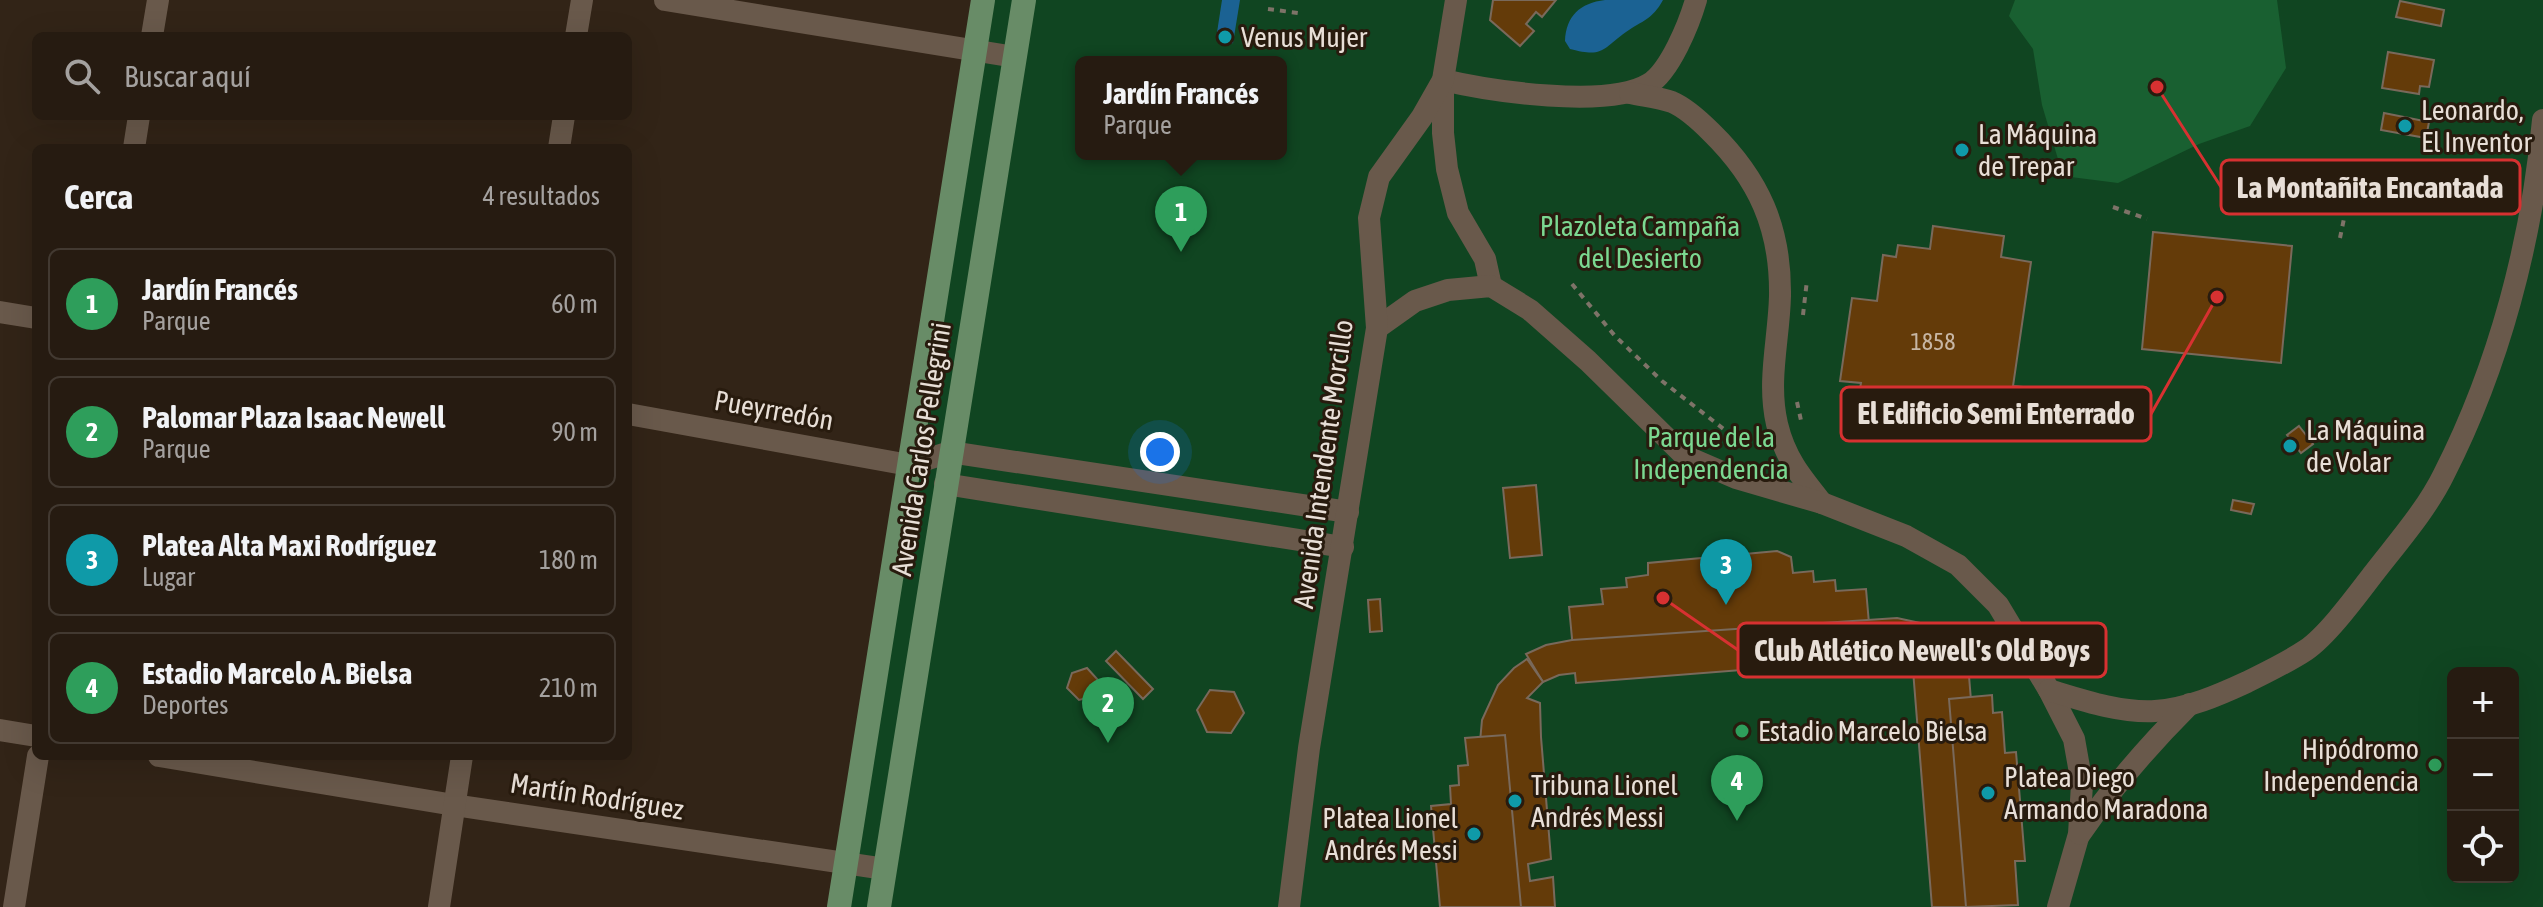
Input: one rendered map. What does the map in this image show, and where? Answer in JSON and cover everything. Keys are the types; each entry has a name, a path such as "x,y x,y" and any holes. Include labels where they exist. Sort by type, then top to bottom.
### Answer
{"main road":[{"name":"Avenida Carlos Pellegrini","path":"839,907 983,0"},
{"name":"Avenida Carlos Pellegrini","path":"879,907 1024,0"}],"street":[{"path":"153,32 158,0"},
{"path":"577,32 582,0"},
{"path":"665,0 1015,57"},
{"name":"Avenida Intendente Morcillo","path":"1289,907 1309,748 1377,328 1369,218 1379,177 1422,117 1443,80 1456,0"},
{"path":"1630,93 1650,84 1666,67 1696,0"},
{"path":"1491,286 1485,259 1458,213 1447,169 1443,80 1491,91 1571,97 1630,93 1673,103 1702,123 1735,155 1762,197 1778,249 1780,297 1772,375 1777,423 1790,463 1822,503"},
{"path":"135,144 138,120"},
{"path":"560,144 563,120"},
{"path":"2049,690 2097,704 2155,711 2190,704 2224,693 2309,649 2347,606 2443,477 2482,388 2519,263 2539,161 2543,120"},
{"path":"2519,263 2543,211"},
{"path":"1377,328 1415,301 1448,290 1491,286 1530,310 1685,456 1736,478 1822,503 1906,536 1958,565 1998,605 2049,690 2074,739 2082,784 2079,834 2058,907"},
{"path":"0,312 32,317"},
{"name":"Pueyrredón","path":"632,415 909,465"},
{"path":"909,465 950,452 1348,512"},
{"path":"945,484 1343,547"},
{"path":"2079,834 2144,750 2190,704"},
{"path":"0,730 32,735"},
{"path":"14,907 37,760"},
{"name":"Martín Rodríguez","path":"183,760 454,805 885,869"},
{"path":"439,907 461,760"}],"path":[{"path":"1268,9 1298,13"},
{"path":"2340,238 2355,165"},
{"path":"2113,207 2147,219"},
{"path":"1801,325 1807,280"},
{"path":"1572,284 1615,336 1662,381 1739,441"},
{"path":"1796,397 1804,435"}],"green space":[{"name":"Parque de la Independencia","path":"983,0 2543,0 2543,907 839,907"},
{"path":"2015,0 2277,0 2286,68 2250,126 2199,144 2118,183 2063,176 2042,105 2033,49 2009,16"}],"water":[{"path":"1222,0 1240,0 1233,43 1227,45 1220,44 1216,39"},
{"path":"1605,0 1663,0 1651,16 1602,50 1590,53 1570,49 1565,41 1566,32 1576,12 1588,4"}],"building":[{"path":"1493,0 1556,0 1542,17 1536,12 1526,24 1534,31 1520,46 1490,20"},
{"path":"2400,1 2444,10 2441,26 2396,17"},
{"path":"2388,52 2434,60 2429,87 2420,86 2419,94 2382,88"},
{"name":"Leonardo, El Inventor","path":"2384,113 2429,122 2426,138 2381,130"},
{"path":"1933,226 2004,236 2001,257 2031,262 2013,386 2032,388 2026,432 1921,416 1919,426 1855,417 1861,383 1840,381 1852,298 1877,301 1883,255 1896,257 1898,245 1930,249"},
{"path":"2153,232 2292,246 2281,363 2142,349"},
{"path":"2299,426 2313,444 2301,453 2287,435"},
{"path":"1536,485 1542,555 1510,558 1503,488"},
{"path":"2233,500 2254,504 2251,514 2231,510"},
{"path":"1777,551 1791,557 1793,573 1813,571 1814,582 1835,580 1836,591 1866,589 1870,635 1574,659 1569,607 1603,604 1601,589 1627,587 1626,578 1648,575 1648,563"},
{"path":"1380,599 1382,631 1370,632 1368,600"},
{"path":"1897,618 1920,623 1940,635 1925,660 1909,650 1905,661 1896,658 1576,683 1575,673 1559,675 1543,682 1526,654 1546,645 1572,640"},
{"path":"1940,635 1969,676 1988,907 1932,907 1913,670 1925,660"},
{"path":"1116,651 1153,689 1143,699 1106,661"},
{"name":"Tribuna Lionel Andrés Messi","path":"1527,659 1543,682 1527,698 1540,703 1551,859 1528,864 1530,881 1553,877 1555,907 1493,907 1480,742 1482,720 1498,685"},
{"path":"1087,668 1098,680 1095,696 1079,700 1067,688 1072,673"},
{"path":"1210,690 1234,692 1244,713 1231,733 1207,732 1197,710"},
{"name":"Platea Diego Armando Maradona","path":"1992,695 1993,713 2002,712 2005,753 2016,752 2025,861 2015,861 2018,905 1966,907 1949,699"},
{"name":"Platea Lionel Andrés Messi","path":"1505,735 1521,907 1440,907 1431,806 1451,804 1450,786 1459,785 1458,766 1468,765 1465,738"}],"place":[{"name":"Venus Mujer","path":"1225,37"},
{"name":"La Montañita Encantada","path":"2157,87"},
{"name":"Leonardo, El Inventor","path":"2405,126"},
{"name":"La Máquina de Trepar","path":"1962,150"},
{"name":"Jardín Francés","path":"1181,252"},
{"name":"El Edificio Semi Enterrado","path":"2217,297"},
{"name":"La Máquina de Volar","path":"2290,446"},
{"name":"Club Atlético Newell's Old Boys","path":"1663,598"},
{"name":"Platea Alta Maxi Rodríguez","path":"1726,605"},
{"name":"Estadio Marcelo Bielsa","path":"1742,731"},
{"name":"Palomar Plaza Isaac Newell","path":"1108,743"},
{"name":"Hipódromo Independencia","path":"2435,765"},
{"name":"Platea Diego Armando Maradona","path":"1988,793"},
{"name":"Tribuna Lionel Andrés Messi","path":"1515,801"},
{"name":"Estadio Marcelo A. Bielsa","path":"1737,821"},
{"name":"Platea Lionel Andrés Messi","path":"1474,834"}],"park label":[{"name":"Plazoleta Campaña del Desierto","path":"1640,242"}]}
